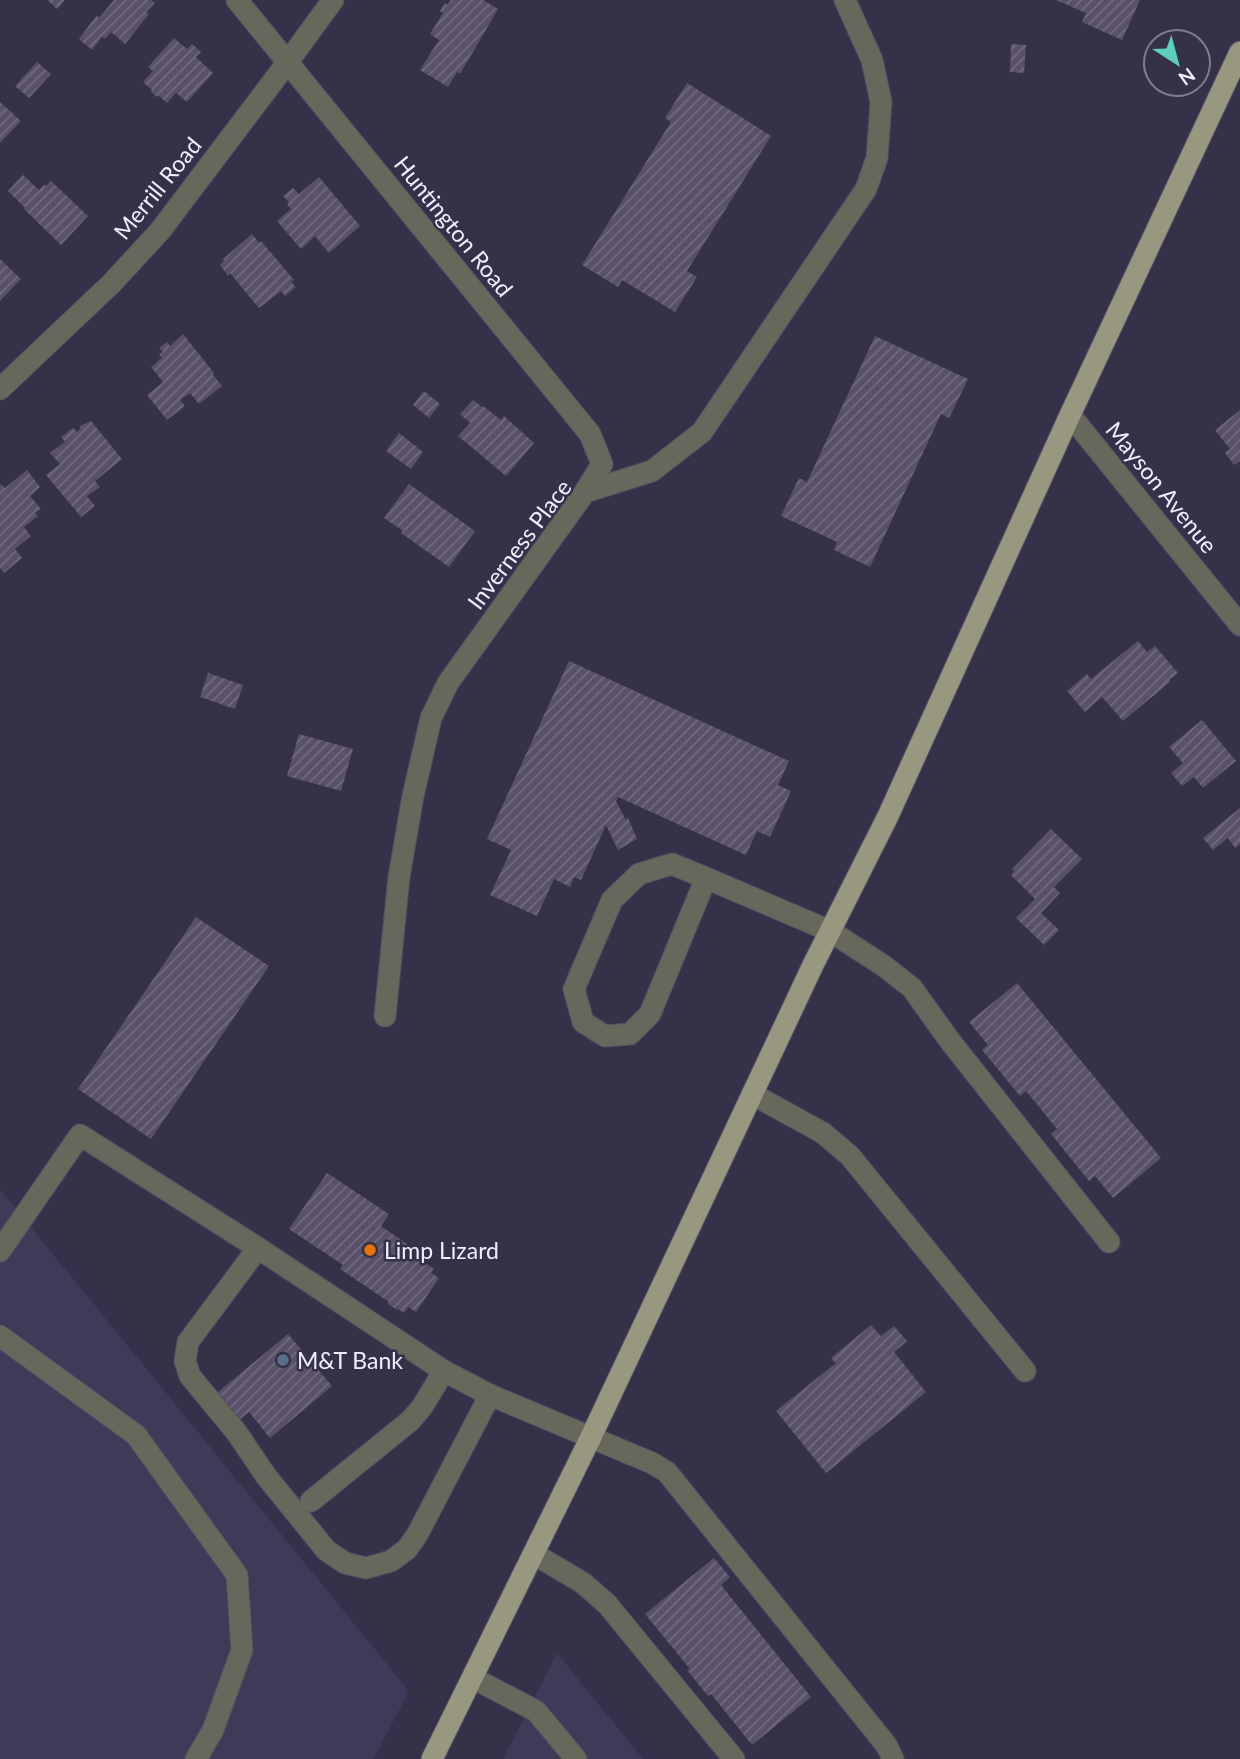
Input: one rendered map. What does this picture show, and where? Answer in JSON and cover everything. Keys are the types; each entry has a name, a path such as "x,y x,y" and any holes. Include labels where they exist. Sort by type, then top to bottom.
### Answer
{"main road":[{"path":"432,1759 590,1439 752,1094 888,816 1070,415 1240,52"}],"street":[{"name":"Huntington Road","path":"237,0 590,434 602,464 585,492"},
{"name":"Merrill Road","path":"0,389 111,284 160,231 333,0"},
{"name":"Inverness Place","path":"385,1016 398,877 412,796 431,718 448,683 585,492 652,471 702,432 866,189 877,158 881,102 872,60 845,0"},
{"name":"Mayson Avenue","path":"1070,415 1240,625"},
{"path":"706,878 650,1014 631,1034 605,1036 583,1022 574,989 612,900 639,874 672,864 706,878 830,931 912,988 950,1041 1109,1242"},
{"path":"752,1094 823,1133 850,1156 1025,1371"},
{"path":"0,1251 80,1135 444,1371 490,1395 667,1472 887,1746 893,1759"},
{"path":"258,1248 188,1342 185,1361 190,1376 237,1433 265,1476 326,1550 345,1563 366,1567 391,1561 407,1549 417,1535 490,1395"},
{"path":"0,1336 136,1434 237,1575 243,1650 213,1730 196,1759"},
{"path":"311,1501 410,1421 444,1371"},
{"path":"534,1554 583,1583 607,1604 734,1759"},
{"path":"473,1678 536,1711 576,1759"}],"shaded area":[{"path":"0,1189 409,1691 374,1759 0,1759"},
{"path":"557,1653 643,1759 503,1759"}],"building":[{"path":"47,0 65,0 57,9"},
{"path":"114,0 151,0 155,3 125,44 111,32 105,39 102,37 92,50 79,39 97,15 99,18"},
{"path":"451,0 483,0 498,9 460,74 457,72 448,87 420,70 439,40 430,34 443,13 440,11 445,3 447,5"},
{"path":"1056,0 1140,0 1122,40 1082,22 1086,13"},
{"path":"174,38 187,49 192,44 201,52 196,57 213,73 187,102 176,93 167,103 151,92 143,82 153,71 148,67"},
{"path":"1011,44 1026,45 1024,73 1010,72"},
{"path":"37,62 51,74 29,98 15,86"},
{"path":"687,83 771,136 687,271 697,277 675,312 622,280 618,287 582,265 671,122 665,118"},
{"path":"0,102 21,121 0,143"},
{"path":"23,175 39,190 51,181 88,216 61,245 8,191"},
{"path":"319,177 360,226 329,253 315,236 301,249 277,221 291,209 283,196 293,188 299,194"},
{"path":"252,234 294,280 291,282 296,287 285,296 281,291 259,308 220,265 223,259"},
{"path":"0,259 21,279 0,301"},
{"path":"183,334 222,386 199,404 190,393 180,400 185,406 167,420 147,395 163,382 151,367 162,358 159,354 163,352 159,348 167,342 170,346"},
{"path":"875,336 968,379 949,418 941,414 870,567 834,550 837,542 781,516 799,478 807,482"},
{"path":"424,391 440,404 429,418 413,405"},
{"path":"473,400 501,420 504,416 534,443 506,476 458,436 470,423 460,414"},
{"path":"1240,410 1240,461 1234,465 1225,453 1230,449 1215,430"},
{"path":"91,421 122,459 95,481 100,487 87,496 95,506 81,517 46,475 60,464 50,453 65,442 61,437 73,428 77,432 80,426"},
{"path":"399,433 423,452 411,469 386,451"},
{"path":"27,470 40,487 30,496 41,509 35,513 38,516 24,527 31,536 15,549 22,558 4,573 0,568 0,485 5,488"},
{"path":"409,484 475,531 449,567 384,518"},
{"path":"1138,641 1147,652 1155,646 1178,673 1123,721 1102,697 1085,712 1067,691 1087,674 1091,679"},
{"path":"569,661 789,761 778,785 791,791 770,837 757,831 746,855 618,797 616,801 625,819 628,818 637,839 618,850 606,825 581,880 574,877 570,887 554,879 537,916 490,895 511,850 487,839"},
{"path":"208,673 243,685 235,709 200,697"},
{"path":"1202,720 1236,761 1203,788 1194,777 1182,786 1171,773 1183,763 1169,747"},
{"path":"299,734 353,749 341,791 287,776"},
{"path":"1240,808 1240,844 1235,848 1228,838 1213,850 1203,838"},
{"path":"1051,829 1082,859 1054,887 1060,893 1041,913 1059,930 1044,945 1016,918 1035,899 1011,875 1014,871 1012,869"},
{"path":"196,917 269,966 151,1139 78,1089"},
{"path":"1017,983 1161,1158 1113,1198 1095,1176 1089,1181 1051,1134 1057,1129 1026,1091 1020,1096 982,1050 988,1045 969,1022"},
{"path":"327,1173 389,1214 381,1226 414,1249 411,1254 434,1269 431,1273 439,1278 416,1312 408,1307 404,1313 397,1310 340,1269 343,1265 289,1229"},
{"path":"871,1325 881,1336 894,1326 907,1341 894,1352 926,1392 826,1473 776,1411 836,1363 831,1358"},
{"name":"M&T Bank","path":"288,1334 332,1386 270,1438 249,1412 233,1425 211,1398"},
{"path":"714,1558 730,1577 721,1585 811,1697 752,1745 711,1694 708,1696 687,1670 690,1669 645,1614"}],"place":[{"name":"Limp Lizard","path":"370,1250"},
{"name":"M&T Bank","path":"283,1360"}]}
